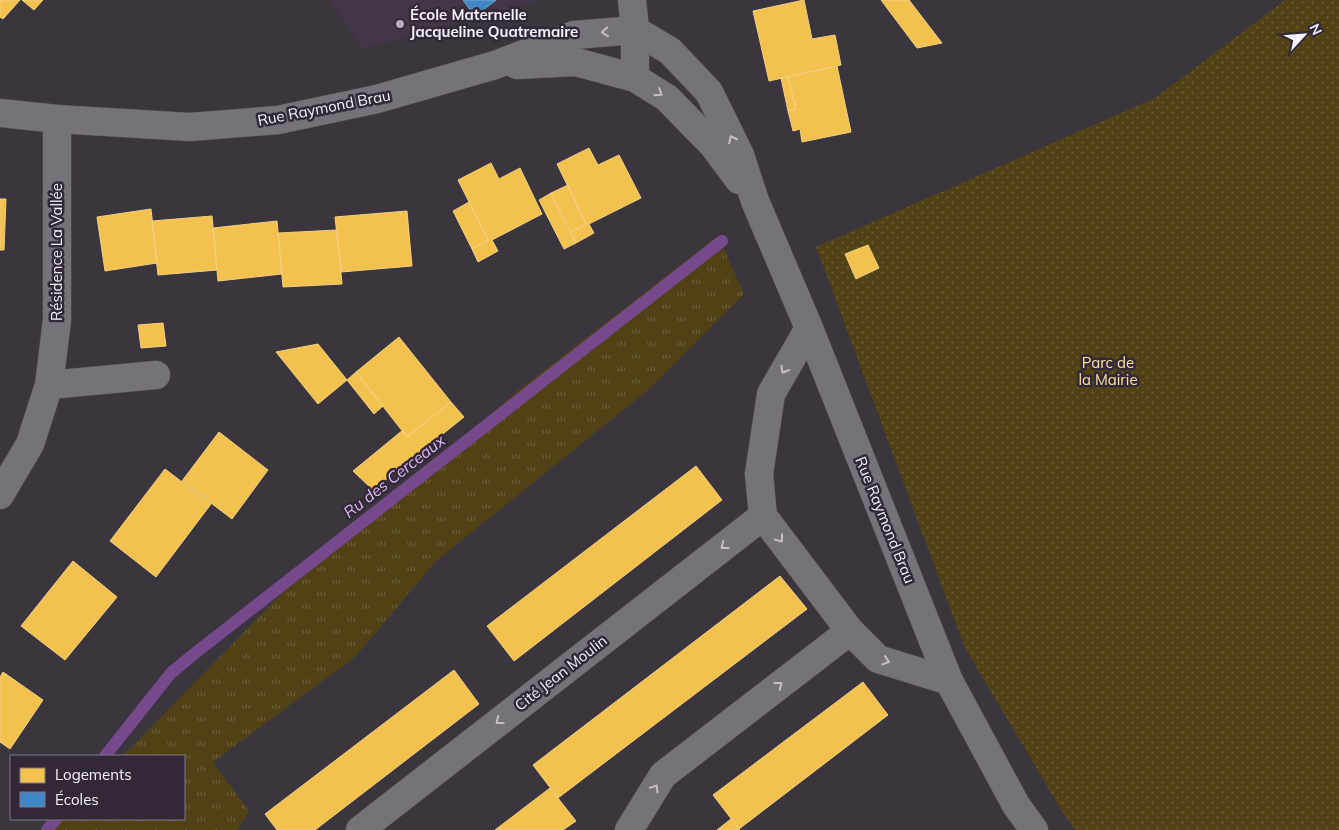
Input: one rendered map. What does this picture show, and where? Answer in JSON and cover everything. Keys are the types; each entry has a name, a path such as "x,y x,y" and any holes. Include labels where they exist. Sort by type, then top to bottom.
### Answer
{"street":[{"path":"632,0 636,30 635,78"},
{"name":"Rue Raymond Brau","path":"0,113 56,119 190,127 278,120 377,98 495,66 574,35 636,30 670,51 709,92 740,155 755,201 808,328 949,681 1016,805 1034,830"},
{"name":"Rue Raymond Brau","path":"495,66 576,62 635,78 667,98 713,145 755,201"},
{"name":"Résidence La Vallée","path":"0,495 30,444 50,385 57,320 56,119"},
{"path":"808,328 771,394 759,474 762,516 850,631 878,659 949,681"},
{"path":"50,385 156,375"},
{"name":"Cité Jean Moulin","path":"360,830 762,516"},
{"path":"629,830 663,775 850,631"}],"shaded area":[{"name":"École Maternelle Jacqueline Quatremaire","path":"329,0 543,0 363,49"}],"green space":[{"name":"Parc de la Mairie","path":"1285,0 1339,0 1339,830 1075,830 965,648 816,247 1155,98"},
{"path":"718,236 744,294 648,390 436,561 355,657 213,762 249,811 238,830 52,830 61,820 185,820 185,755 124,755 288,587 519,390"}],"building: Logements":[{"path":"0,0 20,0 3,19 0,17"},
{"path":"22,0 43,0 34,10"},
{"path":"804,0 812,39 835,35 841,65 769,81 753,11"},
{"path":"881,0 909,0 942,43 917,48"},
{"path":"837,66 851,132 802,142 800,129 793,131 788,111 796,109 788,77"},
{"path":"788,77 796,109 788,111 781,78"},
{"path":"589,148 598,165 619,155 641,198 589,224 594,233 576,243 571,232 586,224 557,164"},
{"path":"491,163 499,179 520,168 542,214 492,240 498,251 478,262 472,249 488,240 458,180"},
{"path":"568,185 586,224 571,232 551,193"},
{"path":"551,193 576,243 564,249 539,200"},
{"path":"0,199 6,199 4,250 0,250"},
{"path":"469,202 488,240 472,249 453,211"},
{"path":"151,209 157,263 105,271 97,217"},
{"path":"407,211 412,266 341,272 335,217"},
{"path":"212,216 217,270 158,275 152,221"},
{"path":"277,221 282,274 218,281 213,228"},
{"path":"337,230 342,284 283,287 278,233"},
{"path":"868,245 879,268 856,279 845,254"},
{"path":"163,323 166,346 141,348 138,325"},
{"path":"399,337 451,402 407,437 356,372"},
{"path":"318,344 347,380 318,404 276,352"},
{"path":"356,372 383,406 374,414 347,380"},
{"path":"451,402 464,417 373,490 353,471 403,430 407,437"},
{"path":"219,432 268,470 232,519 182,481"},
{"path":"696,466 722,500 514,661 487,626"},
{"path":"165,469 211,504 156,577 110,541"},
{"path":"73,561 117,597 65,660 21,626"},
{"path":"780,576 807,609 558,798 533,765"},
{"path":"454,670 479,704 315,830 277,830 265,814"},
{"path":"3,672 43,700 10,749 0,742 0,677"},
{"path":"863,682 888,715 739,829 713,795"},
{"path":"550,788 576,821 563,830 495,830"},
{"path":"731,819 740,830 717,830"}],"building: Écoles":[{"path":"463,0 496,0 475,16"}],"waterway":[{"name":"Ru des Cerceaux","path":"106,755 171,673 722,241"},
{"name":"Ru des Cerceaux","path":"47,830 55,820"}],"place":[{"name":"École Maternelle Jacqueline Quatremaire","path":"400,24"}]}
